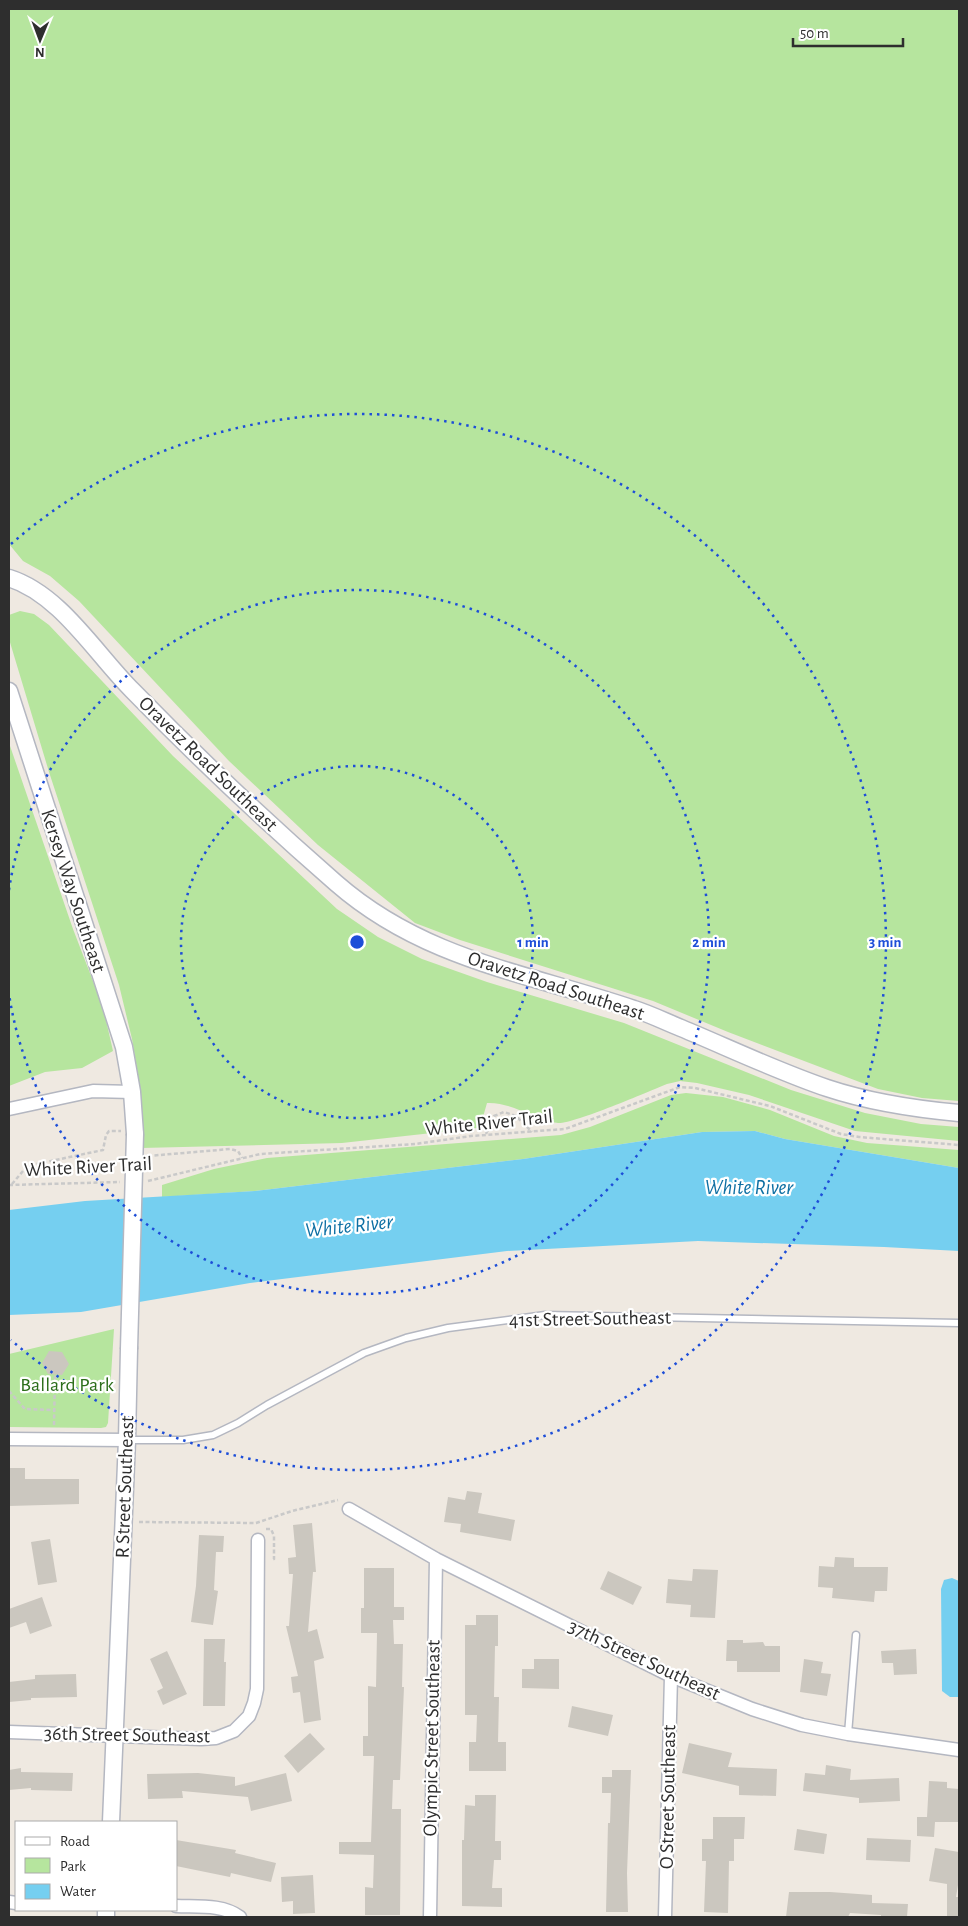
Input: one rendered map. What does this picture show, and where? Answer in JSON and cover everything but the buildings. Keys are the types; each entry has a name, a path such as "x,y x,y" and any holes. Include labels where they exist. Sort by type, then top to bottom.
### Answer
{"street":[{"name":"Oravetz Road Southeast","path":"9,578 33,589 47,599 131,689 295,846 372,912 402,930 432,945 463,957 636,1009 800,1078 831,1089 902,1106 959,1113"},
{"name":"Kersey Way Southeast","path":"9,691 124,1047 132,1092"},
{"path":"9,1109 93,1091 132,1092"},
{"name":"R Street Southeast","path":"111,1821 127,1440 135,1132 132,1092"},
{"path":"9,1439 127,1440"},
{"name":"37th Street Southeast","path":"349,1509 436,1559 671,1676 752,1709 802,1725 848,1734 959,1750"},
{"name":"36th Street Southeast","path":"9,1732 208,1739 229,1733 241,1725 249,1716 257,1689 258,1540"},
{"name":"Olympic Street Southeast","path":"430,1917 436,1559"},
{"name":"O Street Southeast","path":"665,1917 671,1676"},
{"path":"178,1906 220,1908 233,1912 240,1917"}],"lane":[{"name":"41st Street Southeast","path":"127,1440 183,1440 213,1435 238,1424 267,1405 364,1353 414,1336 492,1321 545,1315 959,1323"},
{"path":"848,1734 856,1635"}],"path":[{"name":"White River Trail","path":"142,1182 260,1154 415,1144 486,1135 565,1129 670,1089 688,1087 770,1106 842,1134 959,1145"},
{"path":"486,1135 494,1116 504,1112 516,1116 532,1132"},
{"path":"10,1184 22,1171 32,1165 103,1150 106,1134 109,1131 135,1132"},
{"path":"134,1156 158,1157 238,1150 242,1158"},
{"name":"White River Trail","path":"10,1184 123,1182"},
{"path":"54,1439 55,1375"},
{"path":"9,1391 25,1408 54,1410"},
{"path":"124,1522 256,1523 292,1511 342,1499 349,1509"}],"green space":[{"path":"9,9 959,9 959,1101 922,1098 878,1089 728,1032 653,1001 460,940 415,923 318,845 229,761 79,601 50,576 23,561 9,544"},
{"path":"20,611 34,614 49,625 173,756 337,909 378,937 422,959 487,982 624,1023 791,1090 865,1113 921,1124 959,1127 959,1141 855,1131 749,1095 680,1081 667,1084 594,1113 558,1123 506,1105 487,1103 481,1124 477,1128 342,1143 141,1148 138,1075 132,1039 119,985 49,772 9,639 9,615"},
{"path":"9,743 73,929 103,1007 113,1051 82,1068 45,1072 9,1086"},
{"path":"686,1093 723,1097 770,1110 834,1136 867,1143 959,1150 959,1168 785,1139 755,1131 702,1132 523,1159 255,1191 162,1197 162,1185 214,1169 267,1158 561,1135 590,1127 671,1095"},
{"name":"Ballard Park","path":"114,1329 108,1423 106,1427 9,1427 9,1354"}],"water":[{"name":"White River","path":"755,1131 785,1139 959,1168 959,1251 698,1241 507,1251 250,1283 81,1312 9,1315 9,1210 85,1201 255,1191 523,1159 702,1132"},
{"path":"952,1578 959,1581 959,1697 950,1697 942,1691 941,1589 944,1580"}]}
